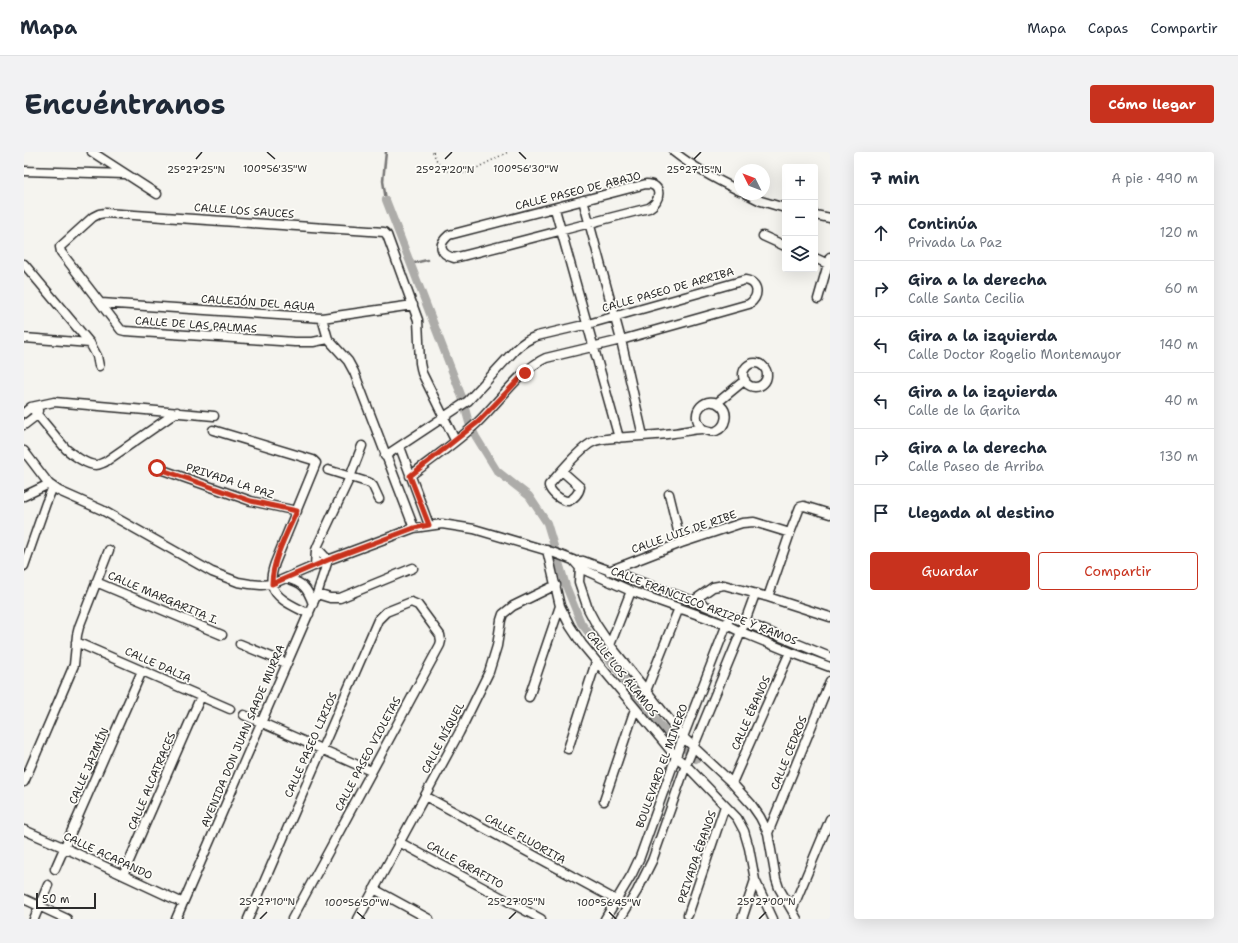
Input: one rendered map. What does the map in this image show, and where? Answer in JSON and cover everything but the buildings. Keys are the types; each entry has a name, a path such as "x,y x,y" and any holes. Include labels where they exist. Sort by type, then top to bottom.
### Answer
{"street":[{"path":"92,152 157,194"},
{"path":"674,152 685,161 710,176 734,188"},
{"path":"24,171 125,174"},
{"name":"CALLE PASEO DE ABAJO","path":"646,184 653,186 657,190 659,196 658,201 649,208 454,258 444,254 442,244 444,239 449,236 555,209 583,200 646,184"},
{"path":"583,200 621,340 642,436"},
{"path":"761,200 782,207"},
{"path":"555,209 588,324 618,438"},
{"name":"CALLE LOS SAUCES","path":"99,214 105,213 382,231 386,233 413,304"},
{"name":"CALLE DE LAS PALMAS","path":"99,214 93,217 62,245 60,250 121,330 295,342 313,342 328,339"},
{"path":"818,216 830,218"},
{"path":"763,236 782,245"},
{"path":"818,259 829,261 818,299"},
{"path":"24,264 90,343 97,356 99,366"},
{"name":"CALLE PASEO DE ARRIBA","path":"385,456 468,401 522,344 537,336 588,324 745,280 752,283 757,291 756,297 749,304 621,340 546,358 538,362 525,373 478,422 410,476"},
{"name":"CALLEJÓN DEL AGUA","path":"101,303 322,318 413,304"},
{"path":"413,304 418,320 420,363 422,373 455,440"},
{"path":"322,318 328,339 348,361 354,372 385,456 414,528"},
{"path":"24,338 90,343"},
{"path":"717,403 744,380"},
{"path":"24,413 35,406 54,402 214,416"},
{"path":"711,402 722,406 726,418 724,424 715,431 709,432 703,429 698,425 696,419 700,407 705,403 711,402"},
{"path":"35,406 37,415 66,449 73,455 90,464 96,465 105,462 178,412"},
{"path":"24,425 37,415"},
{"path":"562,471 580,487 580,491 571,500 563,500 548,487 562,471 589,444 599,440 674,434 703,429"},
{"path":"213,430 312,460 316,464 275,563 272,575 272,584 275,592 308,614"},
{"path":"316,566 317,548 350,477 362,446"},
{"path":"400,447 429,525"},
{"path":"24,451 51,485 59,491 102,510 212,572 244,583 261,585 272,584"},
{"name":"PRIVADA LA PAZ","path":"157,468 251,501 297,511"},
{"path":"328,470 370,483 379,499"},
{"path":"24,496 51,485"},
{"path":"24,566 51,485"},
{"path":"669,494 681,543"},
{"path":"768,597 799,509 804,506 830,514"},
{"name":"CALLE LUIS DE RIBE","path":"609,571 681,543 748,522 754,522 790,533"},
{"name":"CALLE FRANCISCO ARIZPE Y RAMOS","path":"272,584 328,560 414,528 442,524 474,529 564,556 631,591 727,625 790,652 830,667"},
{"path":"317,548 328,560"},
{"path":"24,782 74,665 79,628 109,550"},
{"name":"CALLE LOS ÁLAMOS","path":"549,551 560,606 570,626 596,662 676,757 686,765 737,818 744,831 750,848 755,880 773,919"},
{"name":"AVENIDA DON JUAN SAADE MURRA","path":"176,919 262,722 286,663 313,604 328,560"},
{"name":"CALLE FRANCISCO ARIZPE Y RAMOS","path":"581,564 609,571 693,601 830,657"},
{"name":"CALLE LOS ÁLAMOS","path":"581,564 578,582 583,596 596,624 610,645 646,691 681,742 732,783 760,816 768,833 779,888 797,919"},
{"path":"317,594 330,598 340,598 413,568"},
{"path":"286,578 303,585 313,604"},
{"name":"CALLE MARGARITA I.","path":"96,582 222,635"},
{"name":"CALLE NÍQUEL","path":"358,919 459,732 489,672 497,646 501,620 504,614 513,606 556,585"},
{"path":"693,601 713,587 724,585 768,597 830,617"},
{"path":"610,645 631,591"},
{"name":"BOULEVARD EL MINERO","path":"620,919 652,861 686,765 741,632 755,594"},
{"name":"CALLE PASEO LIRIOS","path":"248,919 380,617 386,612 411,602 416,603"},
{"name":"CALLE PASEO VIOLETAS","path":"292,919 440,645 440,635 416,603"},
{"path":"529,697 560,606"},
{"path":"646,691 679,608"},
{"name":"BOULEVARD EL MINERO","path":"605,919 632,874 640,857 681,742 730,616"},
{"name":"CALLE DALIA","path":"76,642 230,709"},
{"path":"240,644 286,663"},
{"name":"CALLE ÉBANOS","path":"732,783 790,652"},
{"path":"568,749 596,662"},
{"name":"CALLE JAZMÍN","path":"55,869 142,671"},
{"name":"CALLE CEDROS","path":"768,833 830,681"},
{"name":"CALLE ALCATRACES","path":"123,874 201,696"},
{"path":"604,801 635,709"},
{"path":"244,715 371,772"},
{"name":"CALLE FLUORITA","path":"425,796 616,900"},
{"name":"PRIVADA ÉBANOS","path":"688,915 726,806"},
{"path":"792,910 830,819"},
{"name":"CALLE ACAPANDO","path":"24,830 123,874 183,903"},
{"name":"CALLE GRAFITO","path":"399,842 540,919"},
{"path":"742,919 755,880"},
{"path":"34,919 48,885"},
{"path":"374,888 429,919"},
{"path":"24,899 67,919"}],"path":[{"path":"433,152 442,167 453,173 460,174 467,173 508,152"}],"waterway":[{"path":"386,152 383,181 386,200"},
{"path":"386,200 462,397 469,423 476,437 497,471 529,496 547,523 566,586 581,623 660,725 696,759"},
{"path":"410,264 427,260"}],"route":[{"path":"157,468 251,501 297,511 275,563 272,575 272,584 328,560 414,528 429,525 410,476 478,422 525,373"}]}
